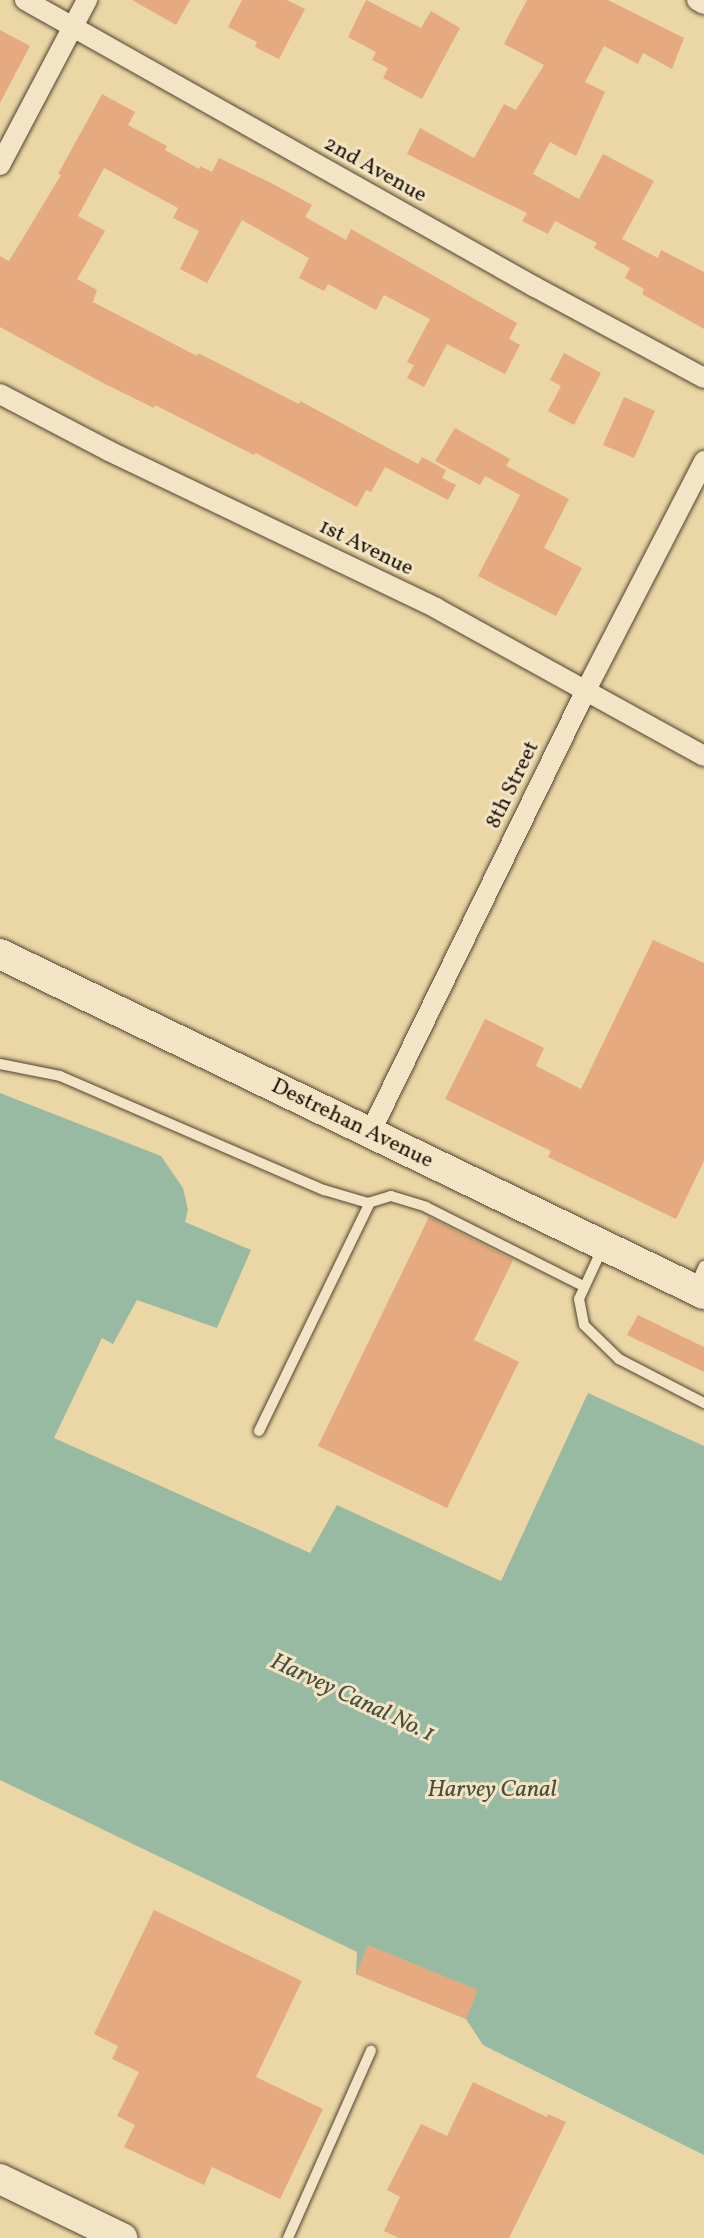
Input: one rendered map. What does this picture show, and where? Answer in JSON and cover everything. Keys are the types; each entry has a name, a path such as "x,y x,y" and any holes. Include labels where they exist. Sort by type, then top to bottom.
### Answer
{"main road":[{"name":"Destrehan Avenue","path":"0,954 604,1246 700,1283"},
{"path":"0,2179 122,2238"}],"street":[{"name":"2nd Avenue","path":"25,0 535,287 704,378"},
{"path":"0,165 87,0"},
{"path":"697,0 704,4"},
{"name":"1st Avenue","path":"0,394 123,458 436,608 704,756"},
{"name":"8th Street","path":"370,1133 586,690 704,461"}],"lane":[{"path":"0,1064 60,1076 324,1190 370,1202 391,1196 426,1207 583,1286"},
{"path":"259,1431 370,1202"},
{"path":"604,1246 579,1299 584,1325 619,1359 704,1403"},
{"path":"288,2238 371,2051"}],"water":[{"name":"Harvey Canal","path":"0,1093 161,1156 183,1188 188,1210 185,1222 251,1250 217,1328 137,1300 113,1344 102,1338 54,1438 310,1553 337,1505 501,1581 588,1393 704,1446 704,2155 483,2045 466,2019 356,1974 357,1952 0,1780"}],"building":[{"path":"132,0 190,0 176,25"},
{"path":"242,0 287,0 305,9 279,59 255,47 257,42 228,27"},
{"path":"366,0 421,28 431,11 460,28 422,99 383,78 388,68 372,60 376,52 348,37"},
{"path":"527,0 608,0 684,38 672,69 643,53 638,64 604,46 585,82 605,92 576,156 550,142 533,174 579,199 603,154 654,181 622,239 658,258 661,250 704,272 704,329 642,294 644,289 625,278 630,268 594,248 597,243 555,221 548,234 522,221 527,213 407,154 420,128 474,158 504,104 516,110 544,65 504,44"},
{"path":"0,30 30,46 0,103"},
{"path":"102,94 135,112 128,125 167,146 165,150 199,169 200,166 212,172 219,158 271,183 312,205 305,217 346,240 351,229 517,323 509,339 520,345 505,374 447,344 424,387 407,378 414,365 407,362 430,319 384,295 376,310 328,284 324,291 299,278 309,258 242,220 207,283 180,269 199,231 173,218 178,208 104,168 78,216 105,231 77,279 97,290 93,302 197,356 198,353 299,404 300,401 418,464 422,457 446,470 442,478 456,485 448,500 385,467 371,492 366,490 357,507 256,453 254,455 155,405 154,408 103,383 0,327 0,256 9,261 61,175 58,174"},
{"path":"564,353 601,373 574,425 548,411 561,386 550,380"},
{"path":"624,397 655,411 634,458 603,445"},
{"path":"455,428 510,459 506,466 569,499 544,548 582,568 556,616 478,576 520,495 485,476 480,485 435,461"},
{"path":"653,940 704,963 704,1161 676,1219 548,1157 551,1151 445,1099 485,1019 544,1048 536,1066 581,1089"},
{"path":"429,1217 513,1260 474,1340 519,1362 447,1508 318,1446"},
{"path":"638,1315 704,1347 704,1372 627,1335"},
{"path":"154,1910 302,1981 256,2077 323,2109 280,2199 212,2167 204,2185 124,2147 135,2125 117,2116 139,2072 112,2059 118,2046 94,2034"},
{"path":"368,1945 478,1990 466,2019 356,1974"},
{"path":"473,2082 547,2117 548,2114 566,2122 509,2238 399,2238 384,2231 400,2197 387,2190 421,2124 447,2136"}],"water label":[{"name":"Harvey Canal No. 1","path":"352,1699"}]}
